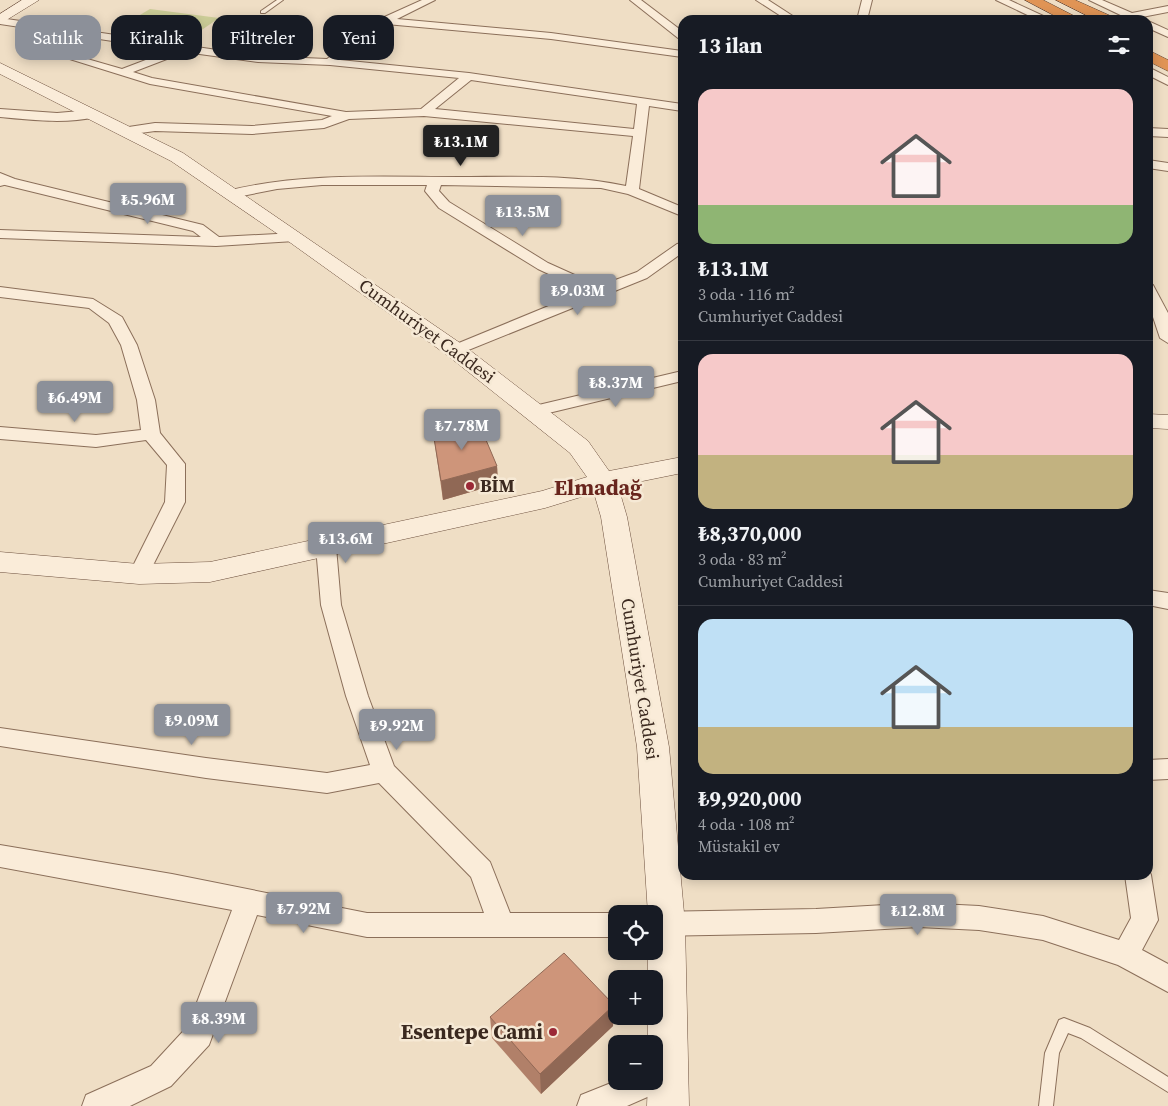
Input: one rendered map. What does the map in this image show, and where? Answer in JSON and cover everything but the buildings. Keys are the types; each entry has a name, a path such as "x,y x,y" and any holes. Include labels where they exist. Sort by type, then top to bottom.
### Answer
{"highway":[{"path":"1032,0 1064,15"},
{"path":"1064,0 1097,15"},
{"path":"1153,41 1168,49"},
{"path":"1153,58 1168,66"}],"street":[{"path":"0,21 31,0"},
{"path":"394,16 430,0"},
{"path":"635,0 678,33"},
{"path":"761,0 786,15"},
{"path":"863,15 867,0"},
{"path":"1001,0 1036,15"},
{"path":"1094,0 1129,15"},
{"path":"1147,15 1168,9"},
{"path":"0,21 111,38"},
{"path":"394,22 551,36 678,53"},
{"path":"1153,26 1168,34"},
{"path":"202,51 258,59 330,62 469,76 678,106"},
{"path":"79,60 150,81 347,116 424,112 639,133"},
{"path":"122,73 156,60"},
{"name":"Cumhuriyet Caddesi","path":"0,68 176,157 295,236 455,350 536,411 579,447 604,481 614,517 652,747 660,905"},
{"path":"1153,73 1168,82"},
{"path":"424,112 469,76"},
{"path":"632,191 643,102"},
{"path":"0,113 53,118 73,118 92,114"},
{"path":"126,131 155,127 252,130 324,124 347,116"},
{"path":"1153,132 1168,133"},
{"path":"1153,165 1168,167"},
{"path":"3,181 198,228 216,242"},
{"path":"232,194 277,185 322,181 506,181 601,184 632,191 678,210"},
{"path":"435,182 432,191 444,205 543,266 598,291"},
{"path":"0,234 216,242 295,236"},
{"path":"455,350 598,291 642,275 678,250"},
{"path":"0,292 93,304 116,320 129,345 146,400 150,434 176,464 175,502 139,574"},
{"path":"1153,297 1159,308 1168,338"},
{"path":"536,411 678,377"},
{"path":"1153,421 1168,422"},
{"path":"0,433 96,441 150,434"},
{"path":"0,562 139,574 210,572 545,499 604,481 678,466"},
{"path":"326,547 331,605 357,696 384,772 481,870 502,926"},
{"path":"1153,599 1168,601"},
{"path":"0,737 206,768 327,783 384,772"},
{"path":"1153,770 1168,769"},
{"path":"0,856 367,925 608,925"},
{"path":"1125,955 1145,920 1139,880"},
{"path":"97,1106 161,1076 199,1035 249,902"},
{"path":"663,924 816,922 919,915 979,918 1043,928 1125,955 1168,979"},
{"name":"Cumhuriyet Caddesi","path":"659,1035 660,960"},
{"path":"592,1106 630,1090"},
{"name":"Cumhuriyet Caddesi","path":"662,1090 668,1106"}],"lane":[{"path":"263,12 280,0"},
{"path":"1046,1106 1052,1053 1064,1025 1085,1033 1168,1085"}],"green space":[{"path":"150,9 196,15 140,15"},
{"path":"202,16 212,17 212,23 202,30"}],"place":[{"name":"BİM","path":"470,486"},
{"name":"Esentepe Cami","path":"553,1032"}],"district":[{"name":"Elmadağ","path":"598,487"}]}
